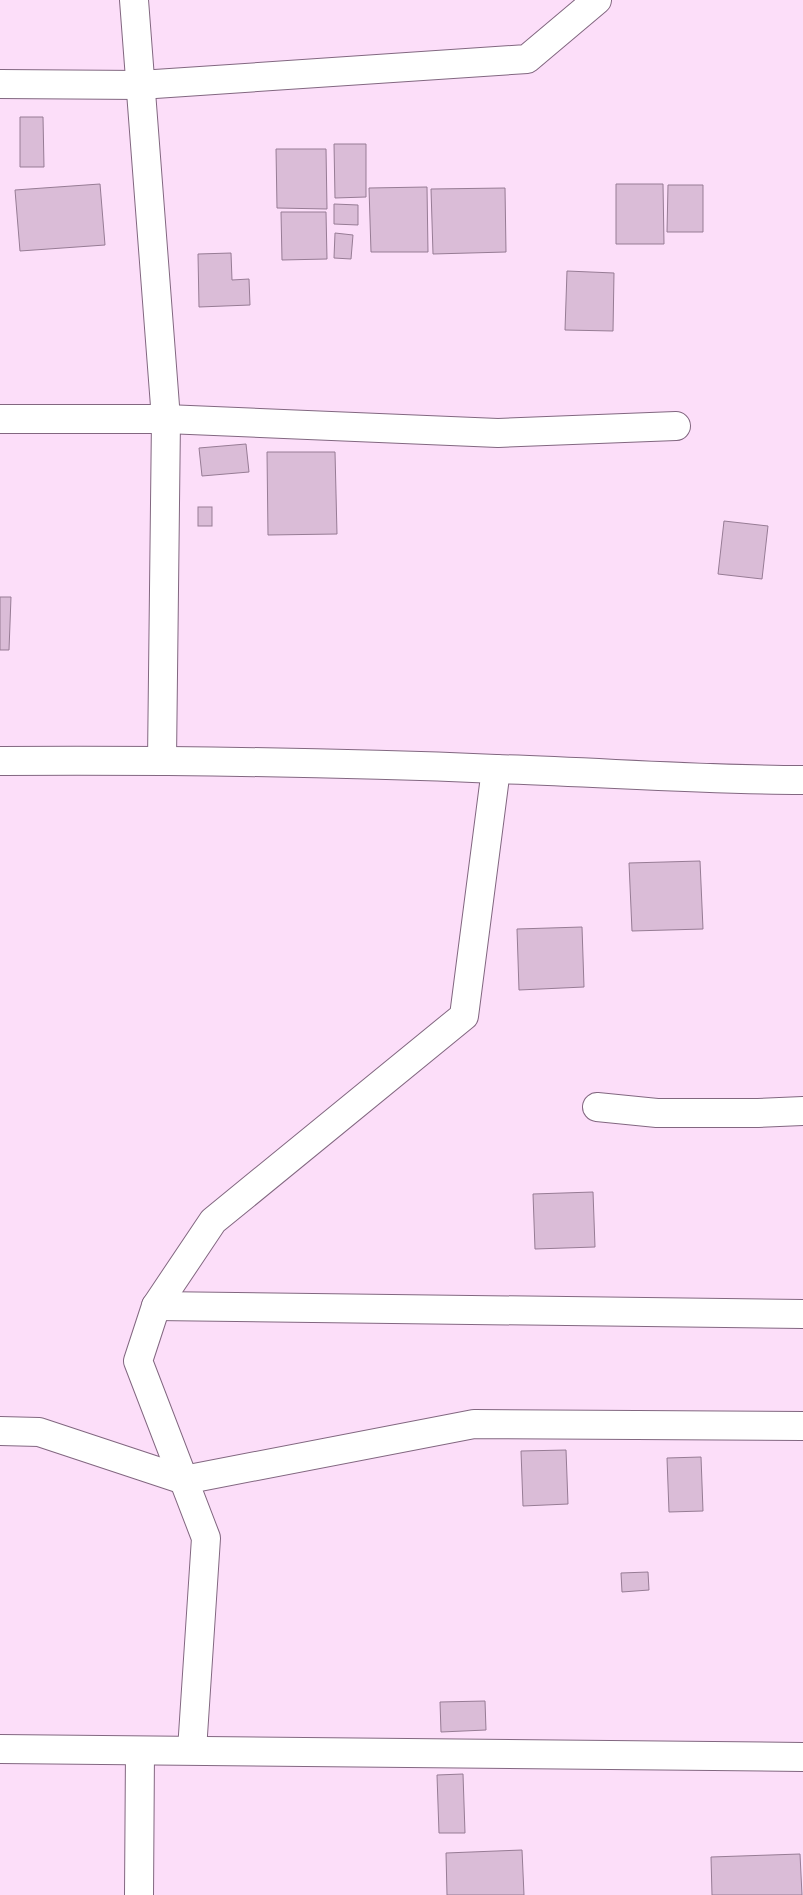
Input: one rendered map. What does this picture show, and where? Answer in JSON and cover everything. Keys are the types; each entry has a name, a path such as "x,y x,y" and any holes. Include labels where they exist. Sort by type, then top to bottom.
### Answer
{"street":[{"path":"134,0 166,419 162,760"},
{"path":"0,84 140,85 527,59 597,0"},
{"path":"0,419 166,419 498,433 676,426"},
{"path":"0,761 162,760 496,768 754,780 803,780"},
{"path":"192,1750 206,1538 138,1361 156,1306 213,1221 464,1016 496,768"},
{"path":"597,1107 657,1112 758,1113 803,1111"},
{"path":"156,1306 803,1314"},
{"path":"0,1431 39,1432 184,1480 474,1424 803,1426"},
{"path":"0,1749 803,1758"},
{"path":"139,1895 140,1751"}],"building":[{"path":"20,117 43,117 44,167 20,167"},
{"path":"334,144 366,144 366,197 335,198"},
{"path":"276,149 326,149 327,209 277,208"},
{"path":"100,184 105,245 20,251 15,190"},
{"path":"616,184 663,184 664,244 616,244"},
{"path":"668,185 703,185 703,232 667,232"},
{"path":"427,187 428,252 371,252 369,188"},
{"path":"505,188 506,252 433,254 431,189"},
{"path":"334,204 358,205 358,225 334,224"},
{"path":"281,212 326,212 327,259 282,260"},
{"path":"335,233 353,235 351,259 334,258"},
{"path":"231,253 232,280 249,279 250,305 199,307 198,254"},
{"path":"567,271 614,273 613,331 565,330"},
{"path":"246,444 249,472 202,476 199,448"},
{"path":"267,452 335,452 337,534 268,535"},
{"path":"198,507 212,507 212,526 198,526"},
{"path":"724,521 768,526 762,579 718,574"},
{"path":"0,597 11,597 9,650 0,650"},
{"path":"700,861 703,929 632,931 629,863"},
{"path":"582,927 584,987 519,990 517,929"},
{"path":"593,1192 595,1247 535,1249 533,1194"},
{"path":"566,1450 568,1504 523,1506 521,1451"},
{"path":"701,1457 703,1511 669,1512 667,1458"},
{"path":"648,1572 649,1590 622,1592 621,1573"},
{"path":"485,1701 486,1730 441,1732 440,1702"},
{"path":"463,1774 465,1833 439,1833 437,1775"},
{"path":"522,1850 524,1895 447,1895 446,1853"},
{"path":"800,1854 802,1895 712,1895 711,1857"}]}
